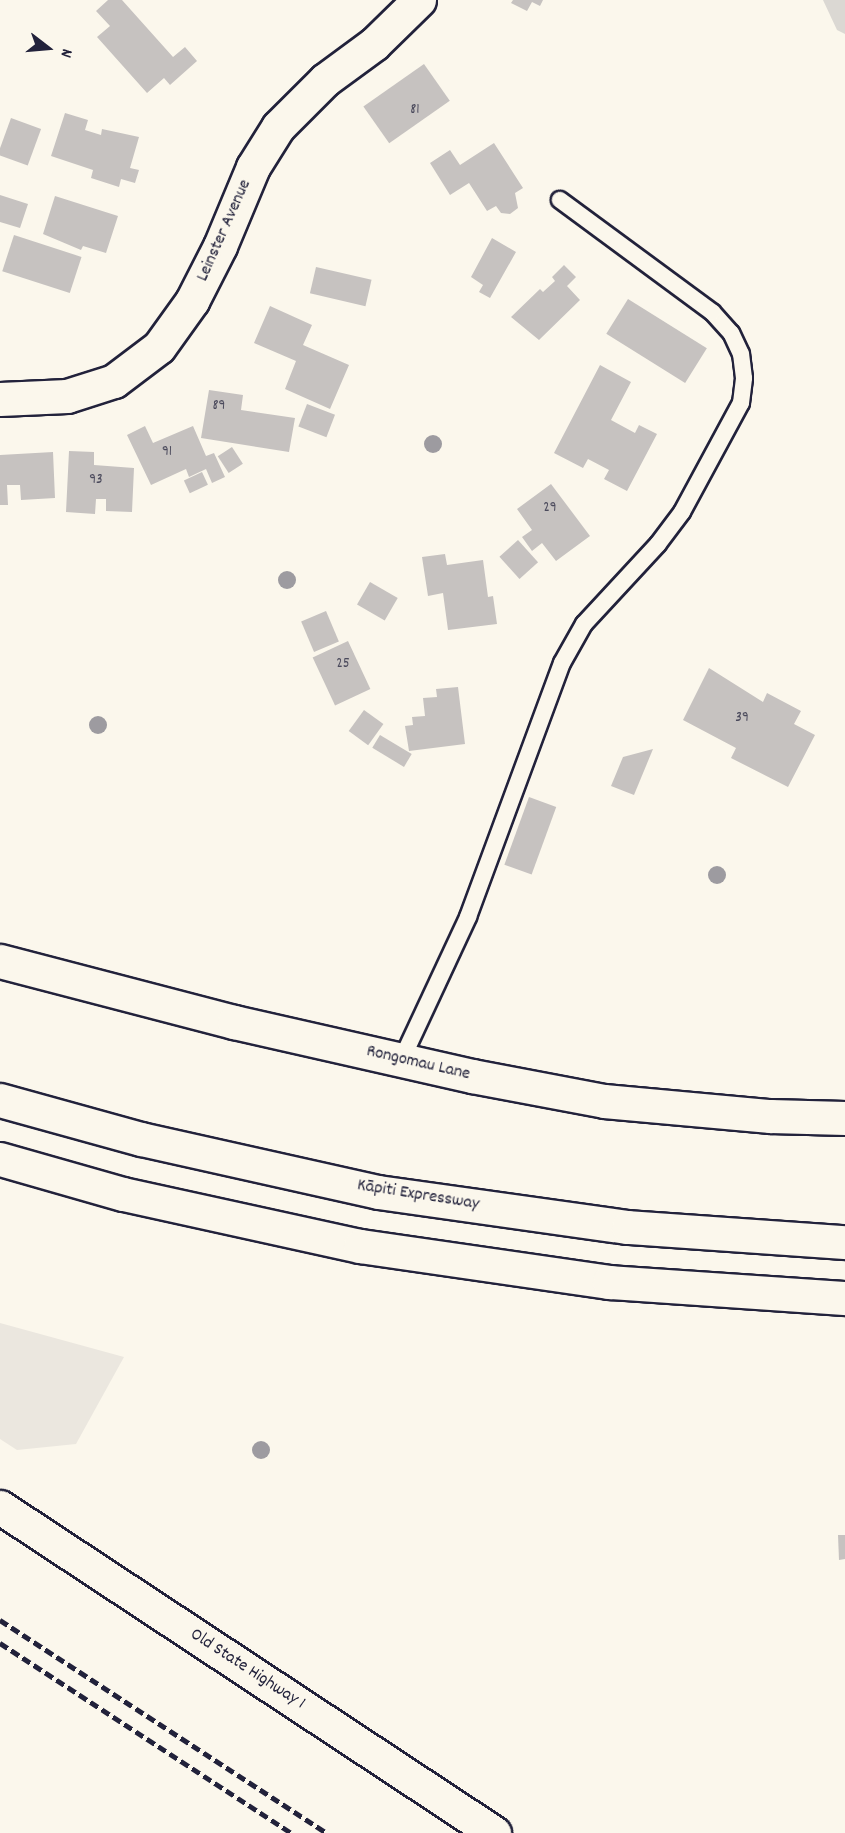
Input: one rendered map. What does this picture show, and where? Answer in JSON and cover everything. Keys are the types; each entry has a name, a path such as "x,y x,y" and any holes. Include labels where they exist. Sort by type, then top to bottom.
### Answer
{"main road":[{"name":"Leinster Avenue","path":"0,399 67,396 114,381 159,346 192,302 253,167 278,127 325,80 374,44 419,0"},
{"name":"Rongomau Lane","path":"0,961 401,1060 604,1101 845,1118"},
{"name":"Kāpiti Expressway","path":"0,1100 141,1139 378,1192 627,1227 845,1242"},
{"path":"0,1159 123,1194 360,1246 609,1282 845,1298"},
{"name":"Old State Highway 1","path":"0,1507 494,1833"}],"lane":[{"path":"401,1060 468,917 562,663 584,624 658,544 682,512 741,403 744,378 741,354 731,333 712,312 560,200"}],"shaded area":[{"path":"823,0 845,0 845,34 837,30"},
{"path":"0,1323 124,1357 76,1444 17,1450 0,1439"}],"building":[{"path":"108,0 122,0 173,57 185,47 197,61 170,85 164,78 147,93 97,37 110,26 96,11"},
{"path":"513,0 543,0 540,6 532,2 527,11 511,3"},
{"path":"424,64 450,101 389,143 363,106"},
{"path":"65,113 88,120 85,130 101,135 102,129 139,137 130,168 139,170 135,183 121,179 119,187 91,178 93,170 51,156"},
{"path":"11,118 41,129 28,166 0,155 0,148"},
{"path":"494,143 523,188 515,193 518,208 510,214 501,213 496,206 487,211 469,183 450,195 430,163 450,150 460,165"},
{"path":"0,195 28,204 20,228 0,222"},
{"path":"55,196 118,216 106,253 83,246 81,250 43,234"},
{"path":"14,235 82,257 70,293 2,271"},
{"path":"492,238 516,252 490,298 479,292 483,285 471,277"},
{"path":"564,265 576,277 567,286 580,300 539,340 511,317 540,289 543,292 555,281 552,277"},
{"path":"316,267 372,280 365,306 310,293"},
{"path":"628,299 707,348 685,383 606,334"},
{"path":"270,306 312,325 303,345 349,365 330,409 285,389 296,361 254,343"},
{"path":"600,365 631,382 611,420 635,433 639,425 657,434 627,491 604,479 609,470 588,459 583,468 554,453"},
{"path":"209,390 243,395 241,410 295,418 289,452 201,438"},
{"path":"307,404 335,415 326,437 298,426"},
{"path":"145,426 153,443 193,426 206,456 214,453 225,477 212,483 206,469 189,477 186,469 151,485 127,435"},
{"path":"232,447 243,464 229,473 218,456"},
{"path":"69,451 94,452 94,465 134,468 132,512 106,511 106,499 96,499 95,514 66,512"},
{"path":"53,452 55,498 21,500 20,485 7,485 8,505 0,505 0,455"},
{"path":"202,472 208,485 190,493 184,480"},
{"path":"551,484 590,536 556,561 542,543 532,551 522,537 532,530 517,509"},
{"path":"518,540 538,562 519,579 499,557"},
{"path":"445,554 447,565 483,560 488,597 493,596 497,624 448,630 443,593 428,596 422,557"},
{"path":"370,582 398,598 385,621 357,605"},
{"path":"326,611 339,641 314,652 301,622"},
{"path":"348,641 370,689 335,706 313,657"},
{"path":"709,668 763,702 767,693 801,711 794,724 815,735 788,787 731,758 736,748 683,720"},
{"path":"458,687 465,744 409,751 405,726 413,725 412,717 425,716 423,698 437,697 436,689"},
{"path":"364,710 383,724 368,745 349,731"},
{"path":"380,735 412,754 404,767 372,748"},
{"path":"653,749 634,795 611,786 623,757"},
{"path":"529,797 556,807 532,875 504,865"},
{"path":"838,1535 845,1535 845,1559 839,1560"}],"railway":[{"path":"0,1620 327,1833"},
{"path":"0,1643 292,1833"}]}
